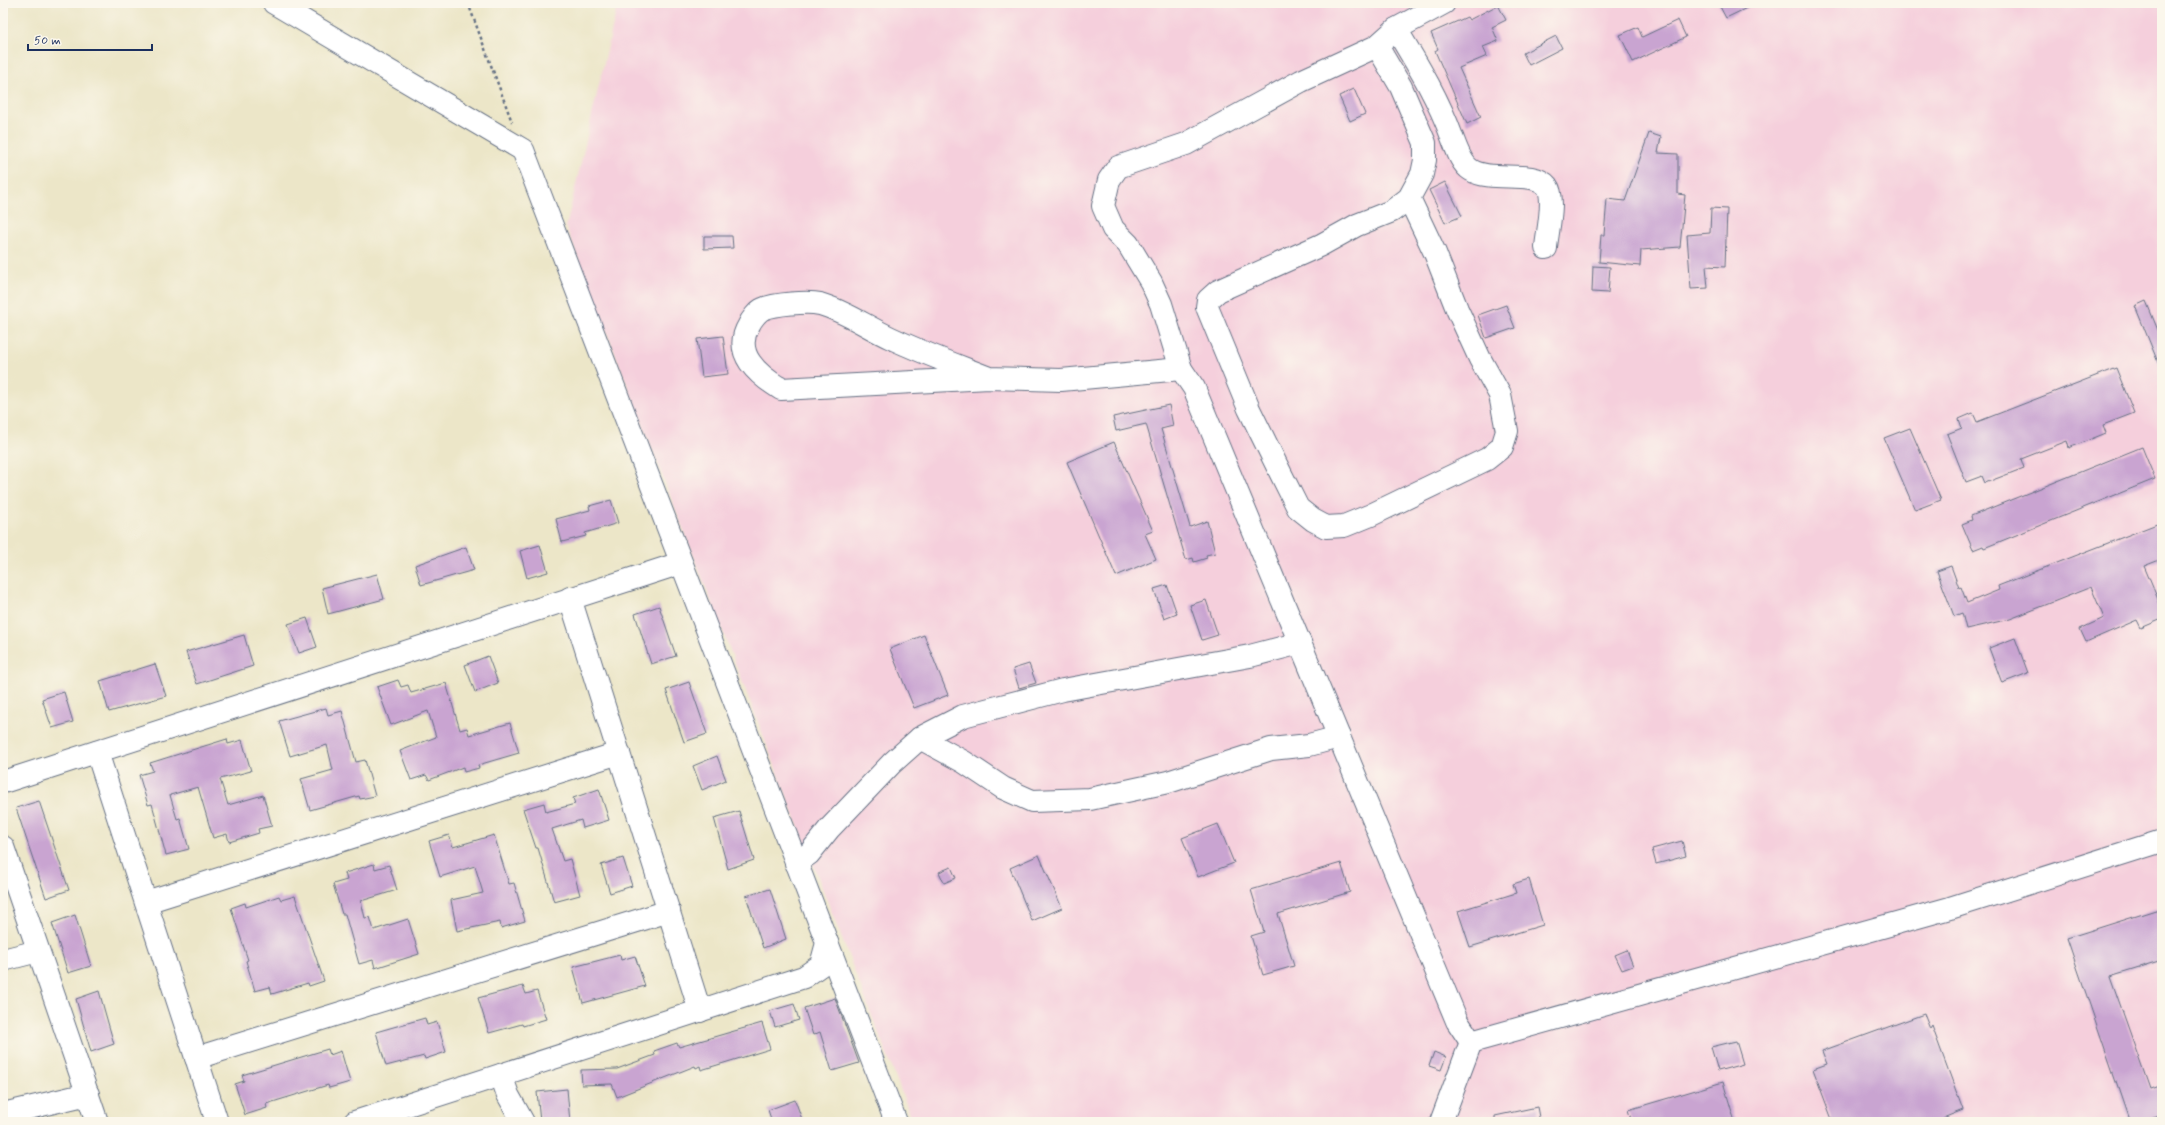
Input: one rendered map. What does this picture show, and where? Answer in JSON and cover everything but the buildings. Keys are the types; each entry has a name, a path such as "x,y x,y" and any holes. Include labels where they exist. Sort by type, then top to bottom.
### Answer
{"street":[{"path":"274,3 523,150 896,1122"},
{"path":"1444,3 1396,29 1377,46 1301,81 1186,144 1118,167 1109,180 1103,206 1113,228 1128,244 1151,282 1161,304 1181,368 1194,388 1457,1021 1471,1042"},
{"path":"1396,29 1442,111 1463,161 1471,170 1487,175 1539,179 1547,186 1551,198 1546,248"},
{"path":"1377,46 1400,86 1425,143 1425,160 1422,174 1409,198 1392,211 1358,225 1321,245 1218,291 1208,300 1207,307 1249,409 1298,508 1313,520 1326,527 1344,526 1371,515 1486,458 1502,447 1507,431 1500,395 1473,344 1435,253 1409,198"},
{"path":"989,378 903,343 843,313 818,304 781,305 762,310 750,323 743,336 744,349 749,362 761,377 780,389 989,378 1061,380 1181,368"},
{"path":"3,782 681,563"},
{"path":"570,598 700,1011"},
{"path":"796,862 809,854 829,829 892,764 920,738 963,716 1063,690 1250,656 1300,643"},
{"path":"920,738 964,762 1002,788 1032,801 1090,800 1168,782 1271,749 1309,745 1339,737"},
{"path":"97,752 217,1122"},
{"path":"146,902 619,753"},
{"path":"1471,1042 1950,908 2162,840"},
{"path":"3,847 97,1122"},
{"path":"196,1058 669,911"},
{"path":"355,1122 804,977 820,965 827,943"},
{"path":"3,960 38,951"},
{"path":"1441,1122 1471,1042"},
{"path":"501,1075 508,1095 523,1122"},
{"path":"3,1114 88,1094"}],"path":[{"path":"468,3 523,150"}],"shaded area":[{"path":"618,3 2162,3 2162,1122 913,1122 566,227"}]}
